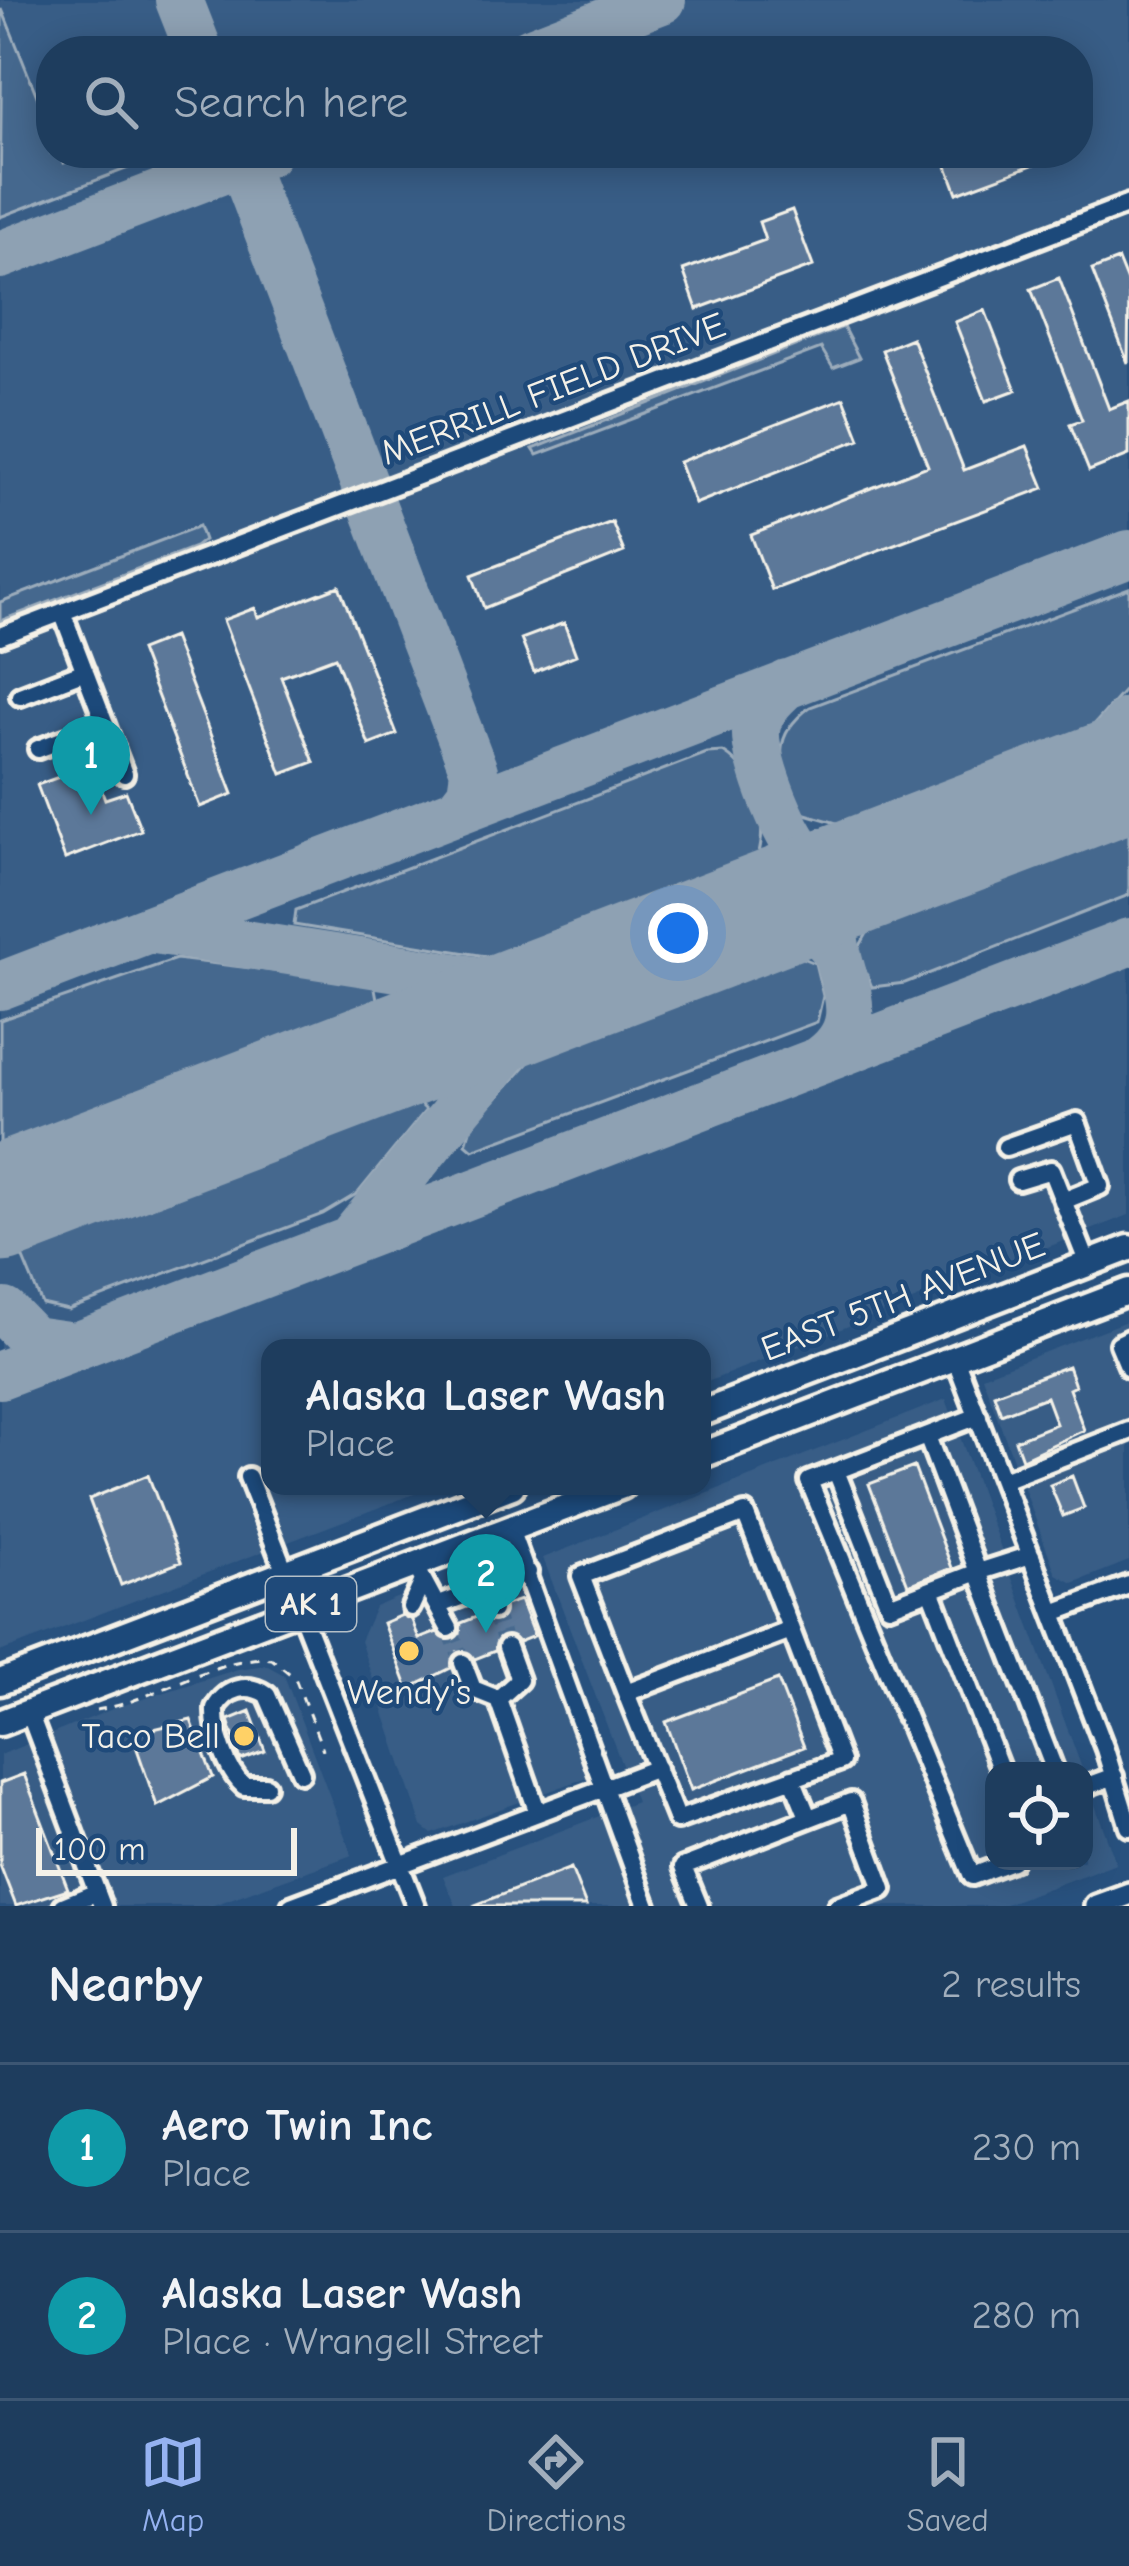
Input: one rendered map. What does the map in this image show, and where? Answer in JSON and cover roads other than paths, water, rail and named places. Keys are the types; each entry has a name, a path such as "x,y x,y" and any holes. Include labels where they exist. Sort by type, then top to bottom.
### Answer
{"highway":[{"name":"EAST 5TH AVENUE","path":"711,1410 1129,1248"},
{"name":"EAST 5TH AVENUE","path":"711,1452 1129,1291"},
{"name":"AK 1","path":"0,1682 489,1495"},
{"name":"AK 1","path":"0,1723 300,1608 418,1574 510,1529 599,1495"}],"main road":[{"path":"1096,1906 1129,1894"}],"street":[{"name":"MERRILL FIELD DRIVE","path":"0,636 1129,204"},
{"path":"62,612 124,774"},
{"path":"20,696 85,671"},
{"path":"38,749 105,724"},
{"path":"1006,1147 1077,1123 1100,1186 1063,1201"},
{"path":"1018,1180 1051,1170 1088,1264"},
{"path":"1129,1340 1119,1344 1129,1368"},
{"path":"955,1358 1129,1827"},
{"path":"978,1416 809,1481 971,1876 987,1870"},
{"path":"1003,1480 1129,1431"},
{"path":"927,1436 1052,1762"},
{"path":"836,1471 890,1606"},
{"path":"248,1477 416,1906"},
{"path":"745,1513 790,1630 841,1761 676,1820 581,1576 745,1513"},
{"path":"510,1529 647,1906"},
{"path":"865,1616 1031,1555"},
{"path":"439,1605 527,1572"},
{"path":"418,1574 449,1628"},
{"path":"411,1607 418,1574"},
{"path":"1053,1613 1129,1585"},
{"path":"484,1588 493,1610"},
{"path":"931,1590 998,1762"},
{"path":"626,1693 790,1630"},
{"path":"498,1699 519,1680 507,1646"},
{"path":"463,1664 473,1690 498,1699"},
{"path":"266,1786 254,1789 236,1779 214,1723 214,1708 232,1690 257,1688 267,1695 301,1773"},
{"path":"498,1699 538,1813"},
{"path":"29,1712 100,1899 64,1906"},
{"path":"291,1906 657,1768"},
{"path":"1093,1784 1114,1777"},
{"path":"792,1778 808,1817"},
{"path":"699,1906 683,1867 851,1802 883,1889 836,1906"}],"tunnel":[{"path":"493,1610 507,1647"},
{"path":"449,1628 463,1663"}],"place":[{"name":"Aero Twin Inc","path":"91,815"},
{"name":"Alaska Laser Wash","path":"486,1633"},
{"name":"Wendy's","path":"409,1651"},
{"name":"Taco Bell","path":"244,1736"}]}
